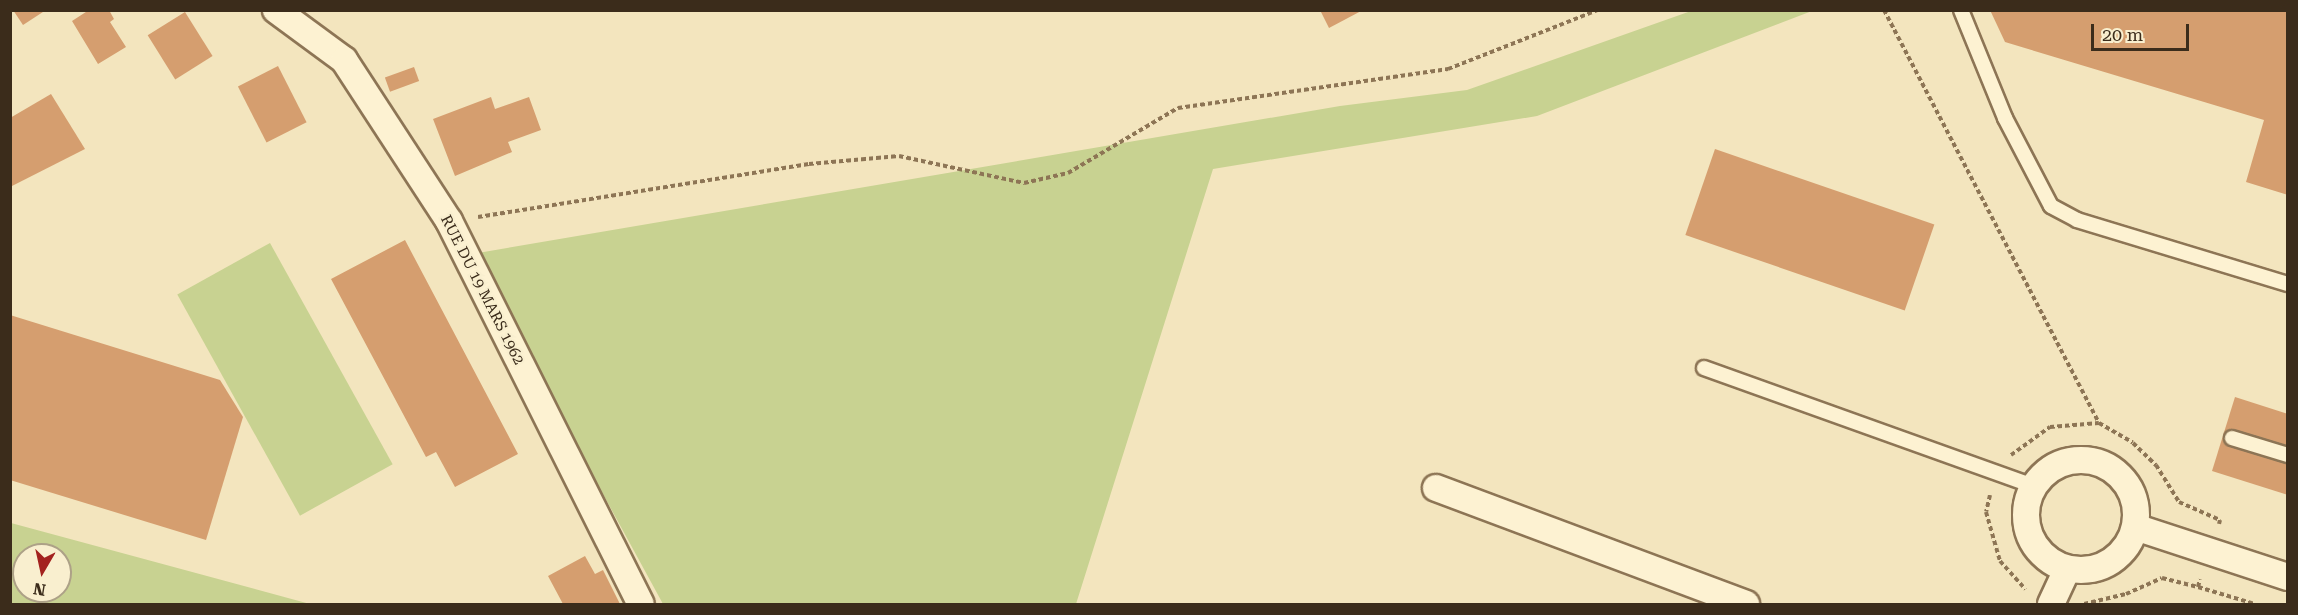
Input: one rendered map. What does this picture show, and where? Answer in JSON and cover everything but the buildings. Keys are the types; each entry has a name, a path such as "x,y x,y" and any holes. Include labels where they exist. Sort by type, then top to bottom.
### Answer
{"street":[{"name":"RUE DU 19 MARS 1962","path":"276,10 344,60 449,221 641,604"},
{"path":"2064,462 2102,464 2130,489 2135,527 2117,557 2102,566 2067,569 2048,560 2034,545 2026,526 2026,505 2034,486 2064,462"},
{"path":"1436,488 1746,604"},
{"path":"2135,527 2288,577"},
{"path":"2052,602 2067,569"}],"lane":[{"path":"1961,10 2005,118 2051,206 2077,220 2288,284"},
{"path":"1704,368 2034,486"},
{"path":"2232,438 2288,455"}],"path":[{"path":"449,221 809,164 899,156 1024,183 1068,173 1178,108 1448,69 1598,10"},
{"path":"1884,10 2099,423 2133,443 2156,465 2178,502 2220,520 2198,587"},
{"path":"2099,423 2050,427 2022,443 1996,473 1986,512 2000,561 2023,588 2052,602 2082,604 2126,594 2162,578 2255,604"}],"green space":[{"path":"1691,11 1812,11 1537,116 1213,169 1076,604 663,604 472,254 1340,106 1467,90"},
{"path":"270,243 393,464 300,516 177,294"},
{"path":"11,523 310,604 11,604"}]}
